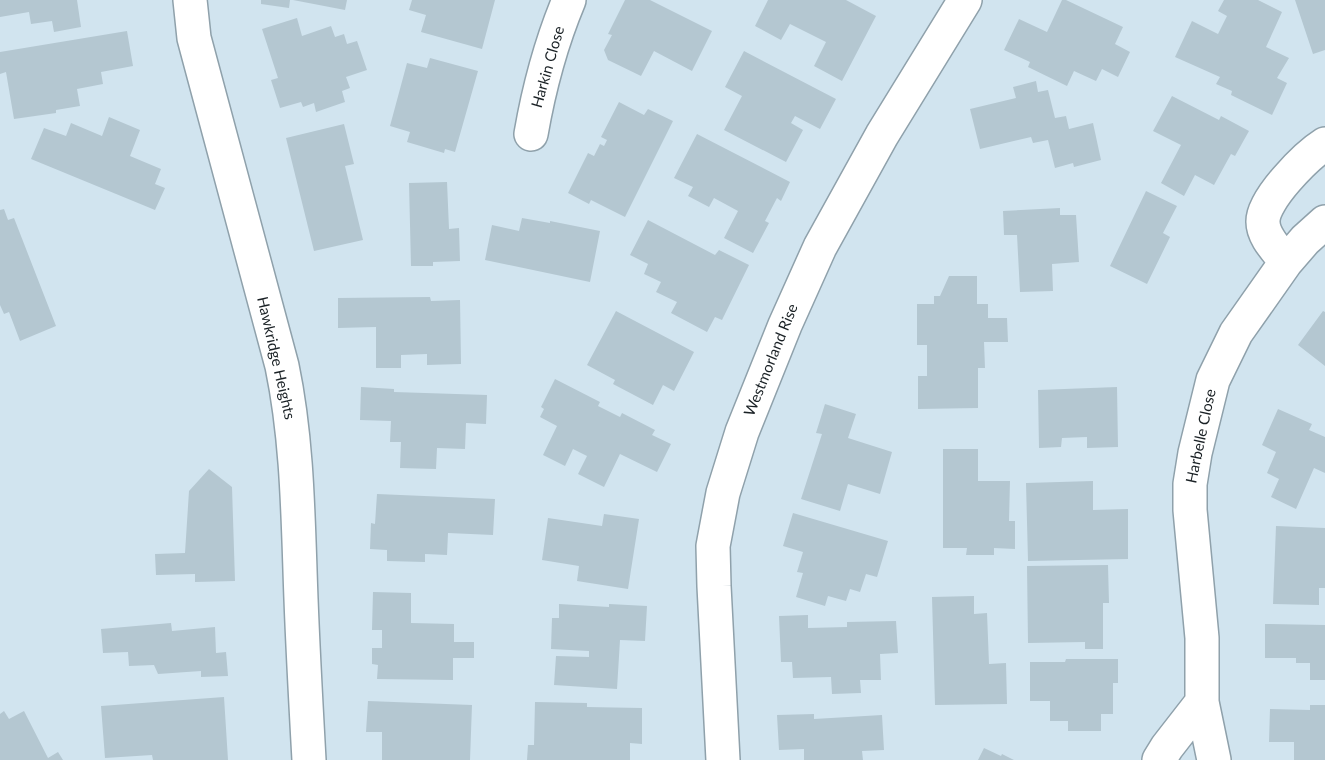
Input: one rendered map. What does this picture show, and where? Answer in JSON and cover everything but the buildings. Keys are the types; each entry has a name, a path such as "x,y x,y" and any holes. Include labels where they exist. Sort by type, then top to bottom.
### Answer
{"street":[{"name":"Hawkridge Heights","path":"190,0 194,38 282,366 291,409 309,760"},
{"name":"Harkin Close","path":"531,134 538,92 560,21 569,0"},
{"name":"Westmorland Rise","path":"723,760 713,546 723,493 741,432 784,325 820,247 882,135 965,0"},
{"path":"1286,262 1266,235 1263,224 1264,212 1292,175 1317,149 1325,144"},
{"name":"Harbelle Close","path":"1214,760 1202,702 1202,638 1190,510 1190,484 1195,453 1213,380 1236,333 1286,262 1325,222"},
{"path":"1159,760 1202,702"}]}
